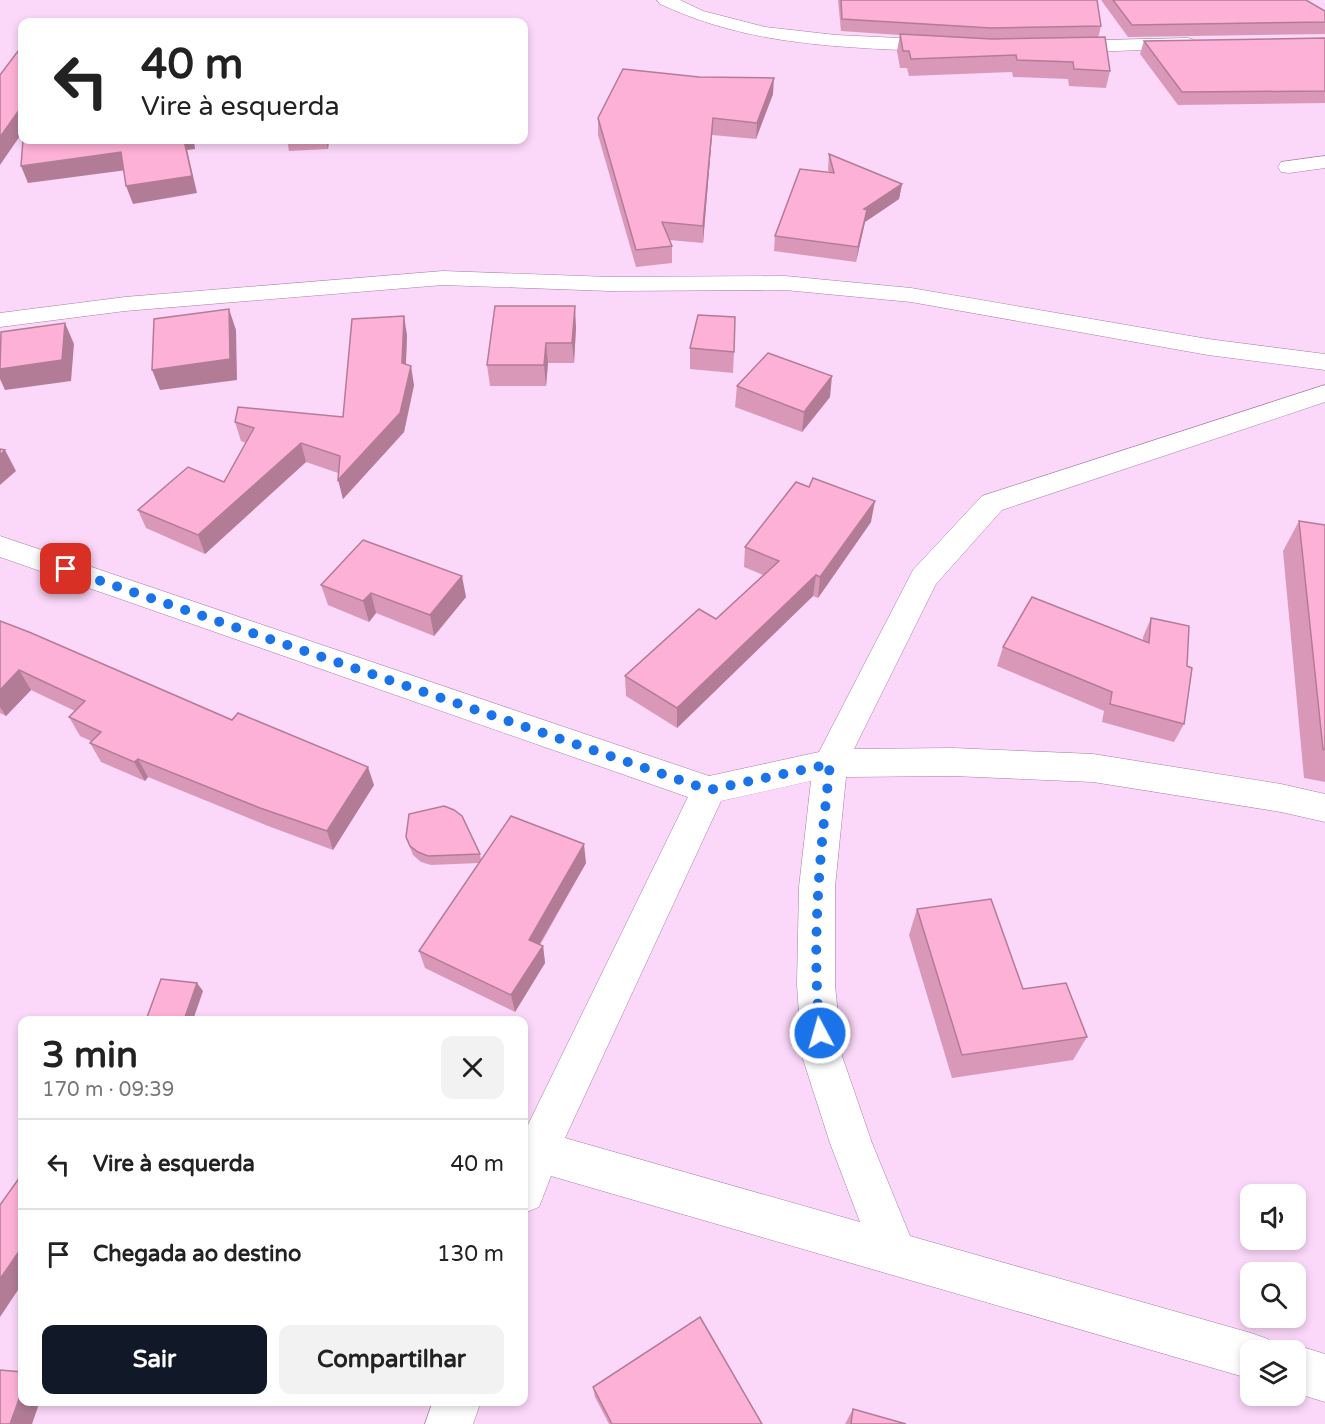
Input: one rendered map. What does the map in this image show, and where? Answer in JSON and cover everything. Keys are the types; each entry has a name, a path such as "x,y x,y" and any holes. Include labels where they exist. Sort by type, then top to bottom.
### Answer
{"street":[{"path":"666,0 689,13 781,36 955,46"},
{"path":"1049,47 1205,44"},
{"path":"1289,167 1325,162"},
{"path":"0,320 125,304 443,278 610,284 785,283 911,296 1208,347 1325,362"},
{"path":"895,1254 851,1143 822,1056 816,985 817,887 830,764 924,578 992,503 1325,393"},
{"path":"0,546 709,790 830,764 953,762 1093,768 1281,798 1325,808"},
{"path":"528,1179 537,1151 709,790"},
{"path":"537,1151 1240,1353"},
{"path":"1306,1372 1325,1378"},
{"path":"449,1424 455,1406"}],"building":[{"path":"841,0 1097,0 1101,26 991,28 842,19"},
{"path":"1113,0 1306,0 1325,11 1325,22 1132,25"},
{"path":"900,34 992,39 1105,37 1110,71 1074,69 1073,62 1017,60 1016,55 911,59 909,51 903,51"},
{"path":"1325,38 1325,91 1182,92 1144,41"},
{"path":"18,51 18,112 0,137 0,75"},
{"path":"623,69 699,77 774,78 757,123 713,118 703,226 662,222 672,246 636,250 598,118"},
{"path":"23,144 185,144 192,176 126,186 121,152 21,166"},
{"path":"829,154 902,184 864,209 867,210 858,247 775,236 800,169 834,173"},
{"path":"495,306 575,306 572,343 546,343 544,365 487,365"},
{"path":"229,309 230,359 152,370 154,319"},
{"path":"698,315 735,317 734,352 690,348"},
{"path":"404,316 402,363 411,366 400,413 338,480 340,456 301,443 198,535 138,510 188,467 224,482 254,428 235,422 238,407 343,417 352,319"},
{"path":"65,323 62,360 0,369 1,332"},
{"path":"768,353 832,376 804,412 737,386"},
{"path":"813,478 875,501 820,577 816,575 677,708 625,676 699,609 716,619 779,561 745,547 796,482 809,487"},
{"path":"1299,521 1325,525 1325,750 1323,749"},
{"path":"363,540 462,576 430,615 371,593 363,601 321,585"},
{"path":"1032,597 1149,643 1151,618 1189,626 1187,666 1192,668 1184,724 1110,704 1112,692 1003,647"},
{"path":"0,621 232,720 238,713 368,767 327,831 260,808 138,759 134,762 90,743 101,732 69,717 85,701 19,670 0,690"},
{"path":"444,806 462,816 480,854 428,856 410,846 406,837 409,814"},
{"path":"511,816 584,844 529,940 543,946 511,995 419,951"},
{"path":"991,899 1023,989 1066,983 1087,1037 962,1055 917,909"},
{"path":"161,979 197,983 185,1016 147,1016"},
{"path":"18,1180 18,1253 0,1279 0,1205"},
{"path":"700,1317 762,1424 612,1424 593,1387"},
{"path":"0,1370 18,1372 18,1402 10,1424 0,1424"},
{"path":"853,1409 906,1424 851,1424"}],"route":[{"path":"66,569 709,790 830,764 817,887 816,985 820,1033"}]}
